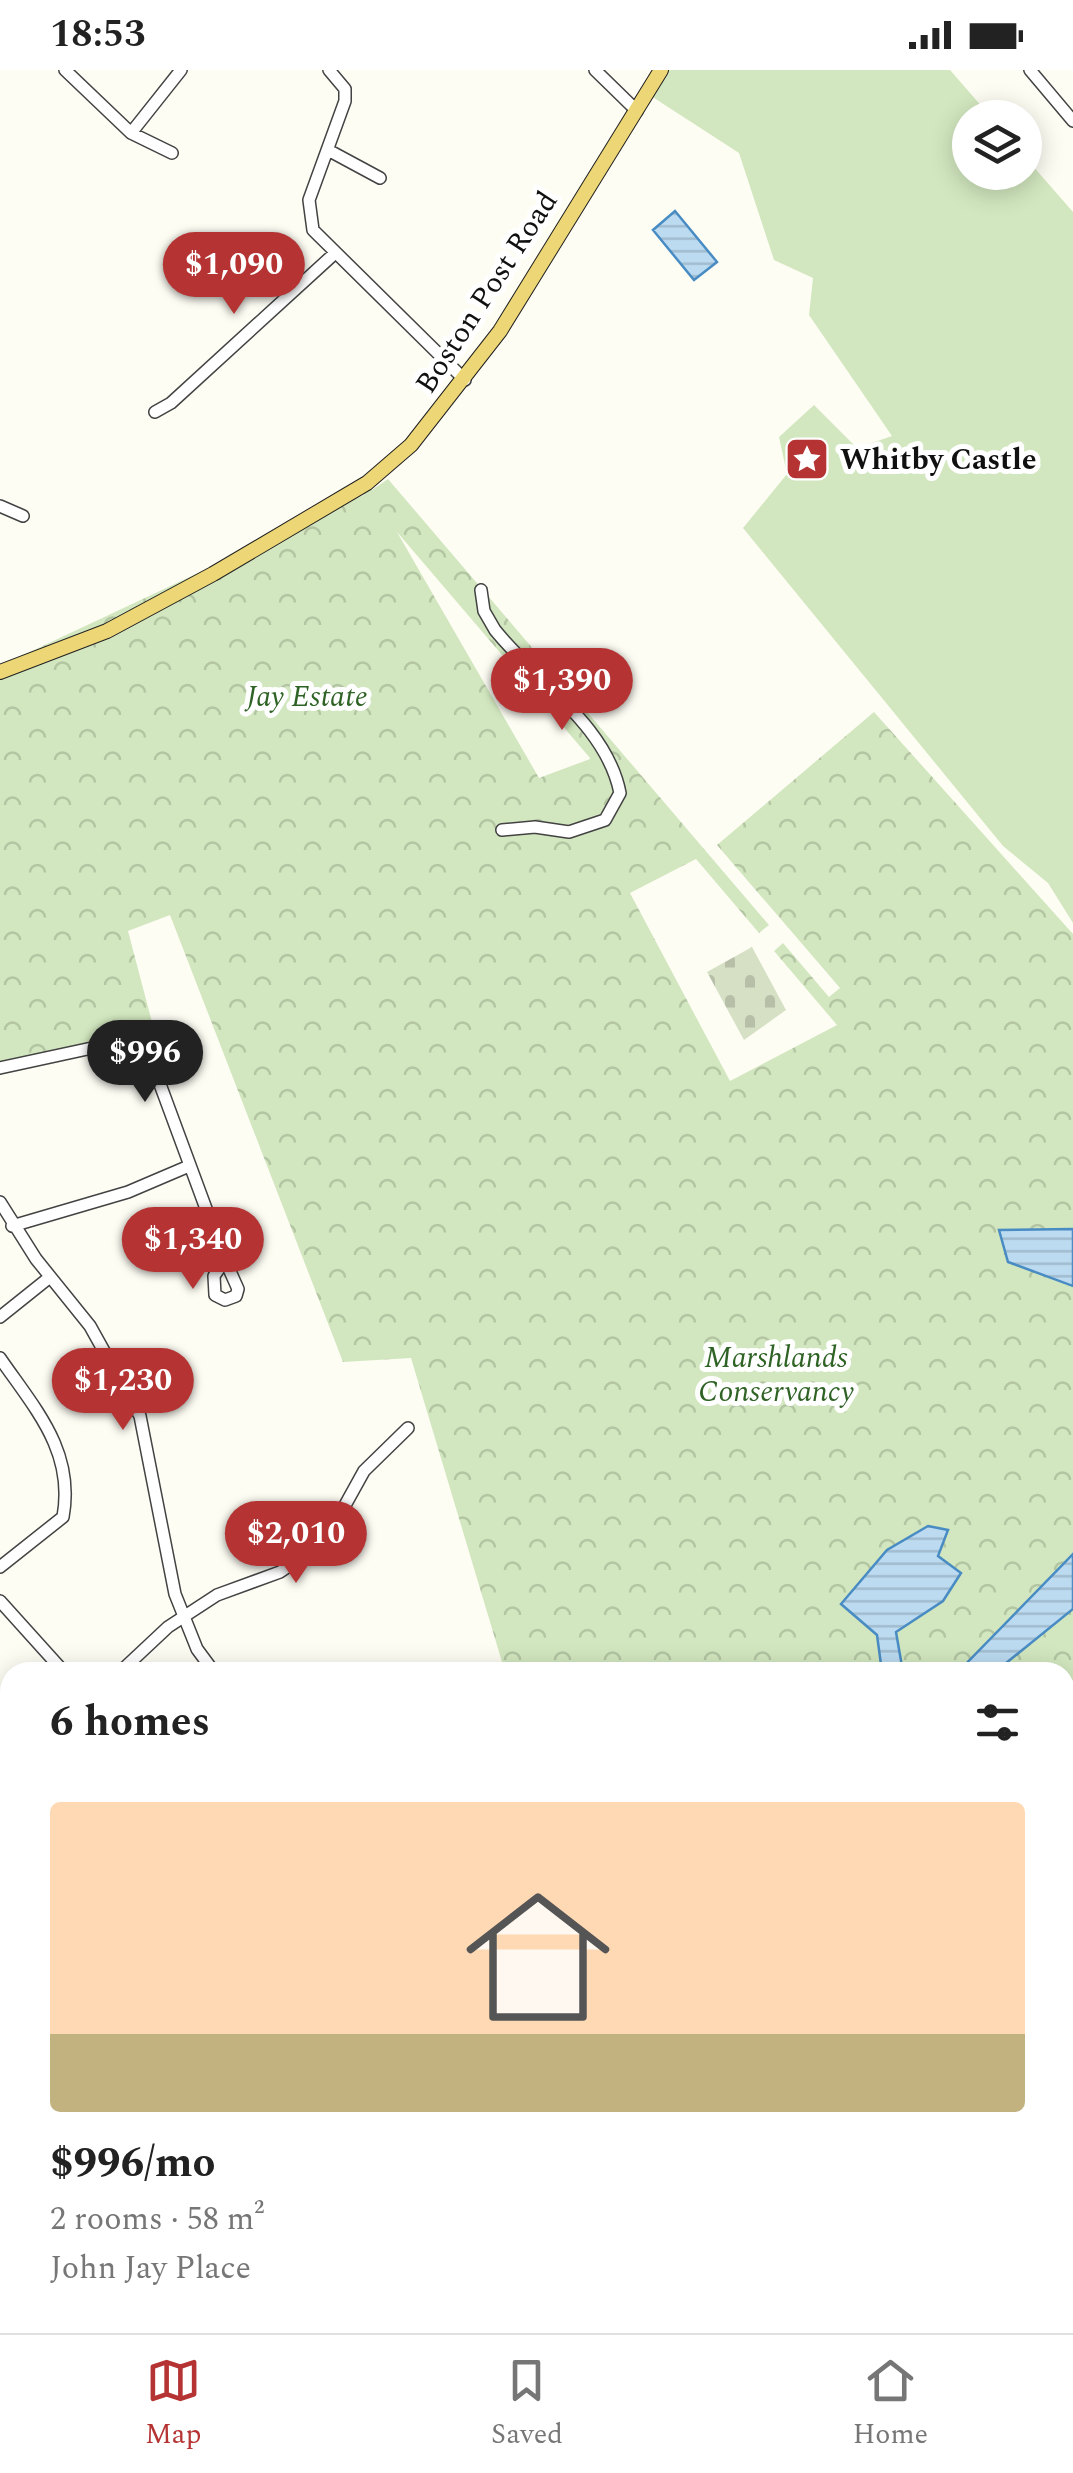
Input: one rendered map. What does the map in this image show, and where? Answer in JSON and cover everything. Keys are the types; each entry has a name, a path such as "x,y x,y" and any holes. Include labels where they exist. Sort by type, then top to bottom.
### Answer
{"main road":[{"name":"Boston Post Road","path":"0,672 107,631 309,520 367,483 410,445 500,331 661,70"}],"street":[{"path":"65,70 131,133 172,153"},
{"path":"131,133 181,70"},
{"path":"329,70 345,92 343,114 309,200 310,219 334,254 465,380"},
{"path":"595,70 637,111"},
{"path":"1030,70 1073,121"},
{"path":"328,150 380,178"},
{"path":"155,412 171,403 334,254"},
{"path":"0,506 23,516"},
{"path":"482,590 484,611 495,630 596,739 610,759 620,793 605,820 569,832 535,827 502,830"},
{"path":"0,1068 129,1040 140,1043 147,1049 225,1260"},
{"path":"12,1226 128,1192 189,1166"},
{"path":"0,1202 12,1226 90,1326 140,1416 166,1560 183,1617 206,1662"},
{"path":"0,1317 50,1277"},
{"path":"0,1358 57,1440 66,1484 63,1517 0,1567"},
{"path":"131,1662 183,1617 217,1595 280,1572 310,1552 328,1536 364,1471 408,1428"},
{"path":"0,1601 55,1662"}],"green space":[{"path":"667,70 950,70 976,100 952,100 952,190 1042,190 1042,176 1073,212 1073,923 1048,883 1003,846 743,528 787,474 779,437 814,405 857,448 892,436 809,315 813,278 774,260 739,153 651,96"},
{"name":"Marshlands Conservancy","path":"388,479 769,925 759,933 696,859 630,893 730,1081 837,1025 774,951 783,943 829,997 840,988 717,845 874,712 1073,934 1073,1662 502,1662 411,1358 343,1362 170,915 128,931 153,1026 0,1066 0,666 364,495 367,483 372,490","holes":["397,532 590,759 539,778"]},
{"path":"752,947 786,1010 744,1040 707,972"}],"water":[{"path":"675,211 717,262 694,280 653,230"},
{"path":"1073,1229 1073,1286 1008,1262 999,1230"},
{"path":"928,1526 948,1530 938,1556 961,1573 943,1601 896,1632 901,1662 881,1662 877,1635 841,1604 887,1550"},
{"path":"1073,1554 1073,1609 1007,1662 968,1662"}],"place":[{"name":"Whitby Castle","path":"807,459"}],"park label":[{"name":"Jay Estate","path":"307,696"}]}
